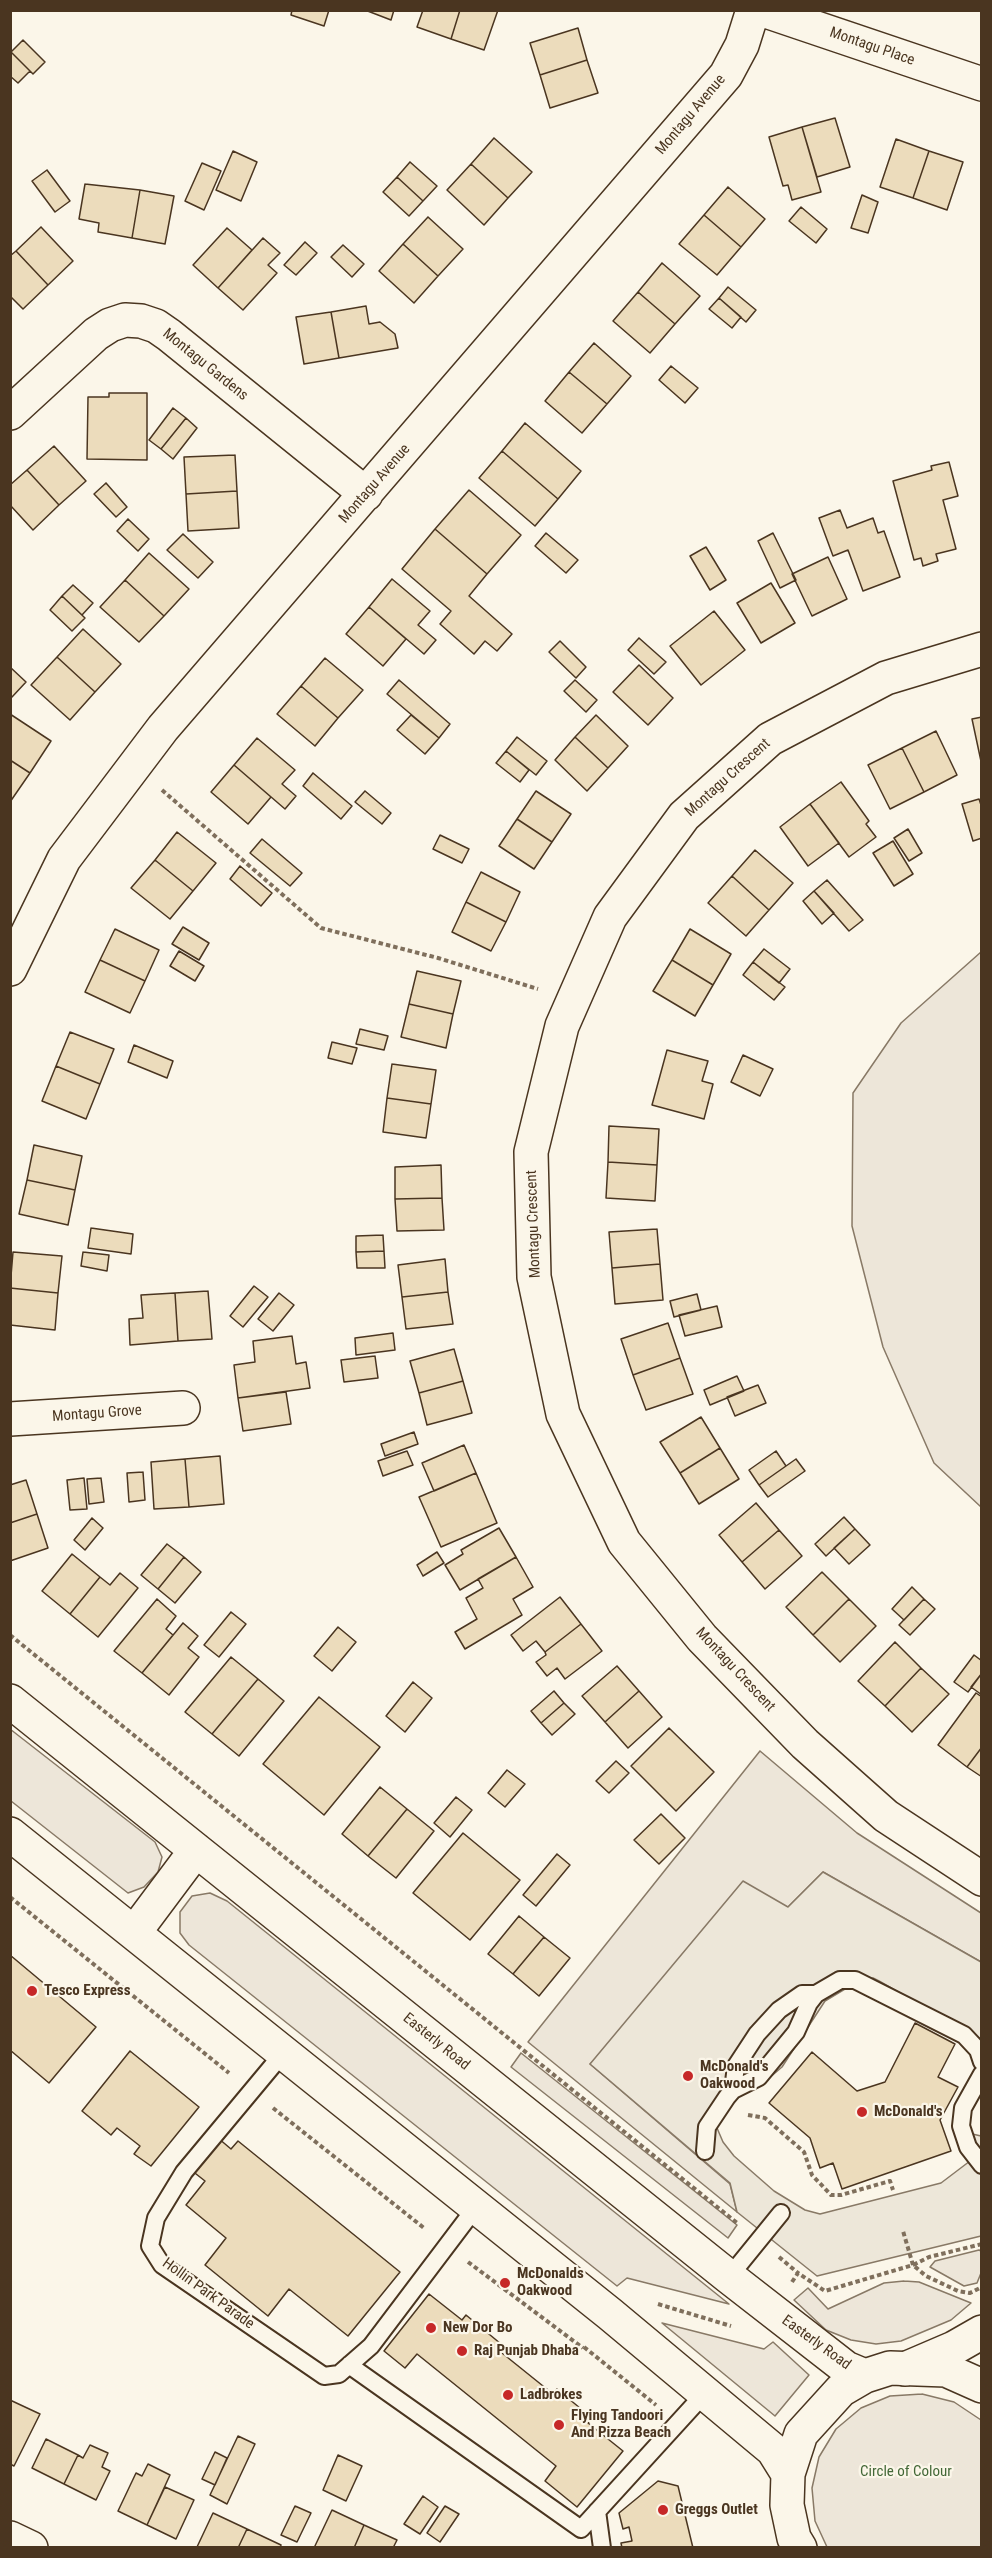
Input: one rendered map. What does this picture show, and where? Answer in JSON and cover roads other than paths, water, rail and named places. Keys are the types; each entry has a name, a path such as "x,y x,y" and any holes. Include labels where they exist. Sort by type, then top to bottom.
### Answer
{"street":[{"name":"Montagu Avenue","path":"10,969 64,859 163,728 726,75 742,45 753,10"},
{"name":"Montagu Place","path":"763,10 981,84"},
{"name":"Montagu Gardens","path":"10,413 96,334 110,325 125,320 141,321 156,326 169,335 366,494"},
{"name":"Montagu Crescent","path":"981,649 886,678 770,739 684,816 610,917 562,1026 531,1152 534,1277 563,1414 624,1542 702,1638 806,1744 886,1815 981,1879"},
{"name":"Montagu Grove","path":"10,1419 183,1408"},
{"name":"Easterly Road","path":"10,1701 729,2277 846,2368 865,2376"},
{"path":"10,1834 284,2052 705,2394 772,2450 788,2474"},
{"path":"134,1933 196,1850"},
{"path":"905,2369 954,2348 981,2332"},
{"name":"Easterly Road","path":"800,2547 794,2538 787,2505 788,2474 801,2434 841,2390 865,2376 890,2368 946,2370 981,2386"},
{"path":"10,2538 31,2547"}],"lane":[{"path":"705,2151 709,2122 733,2090 759,2077 796,2032 809,2003 816,1994 840,1980 855,1980 964,2035 978,2050 981,2062"},
{"path":"733,2090 736,2066 765,2026 779,2010 802,1994 816,1994"},
{"name":"Hollin Park Parade","path":"284,2052 184,2172 156,2218 150,2246 162,2265 324,2376 339,2374 371,2346 476,2207"},
{"path":"981,2074 963,2108 961,2126 968,2147 981,2165"},
{"path":"729,2277 781,2213"},
{"path":"349,2365 581,2529 705,2394"},
{"path":"597,2511 603,2547"}],"place":[{"name":"Tesco Express","path":"32,1991"},
{"name":"McDonald's Oakwood","path":"688,2076"},
{"name":"McDonald's","path":"862,2112"},
{"name":"McDonalds Oakwood","path":"505,2283"},
{"name":"New Dor Bo","path":"431,2328"},
{"name":"Raj Punjab Dhaba","path":"462,2351"},
{"name":"Ladbrokes","path":"508,2395"},
{"name":"Flying Tandoori And Pizza Beach","path":"559,2425"},
{"name":"Greggs Outlet","path":"663,2510"}],"park label":[{"name":"Circle of Colour","path":"906,2472"}]}
